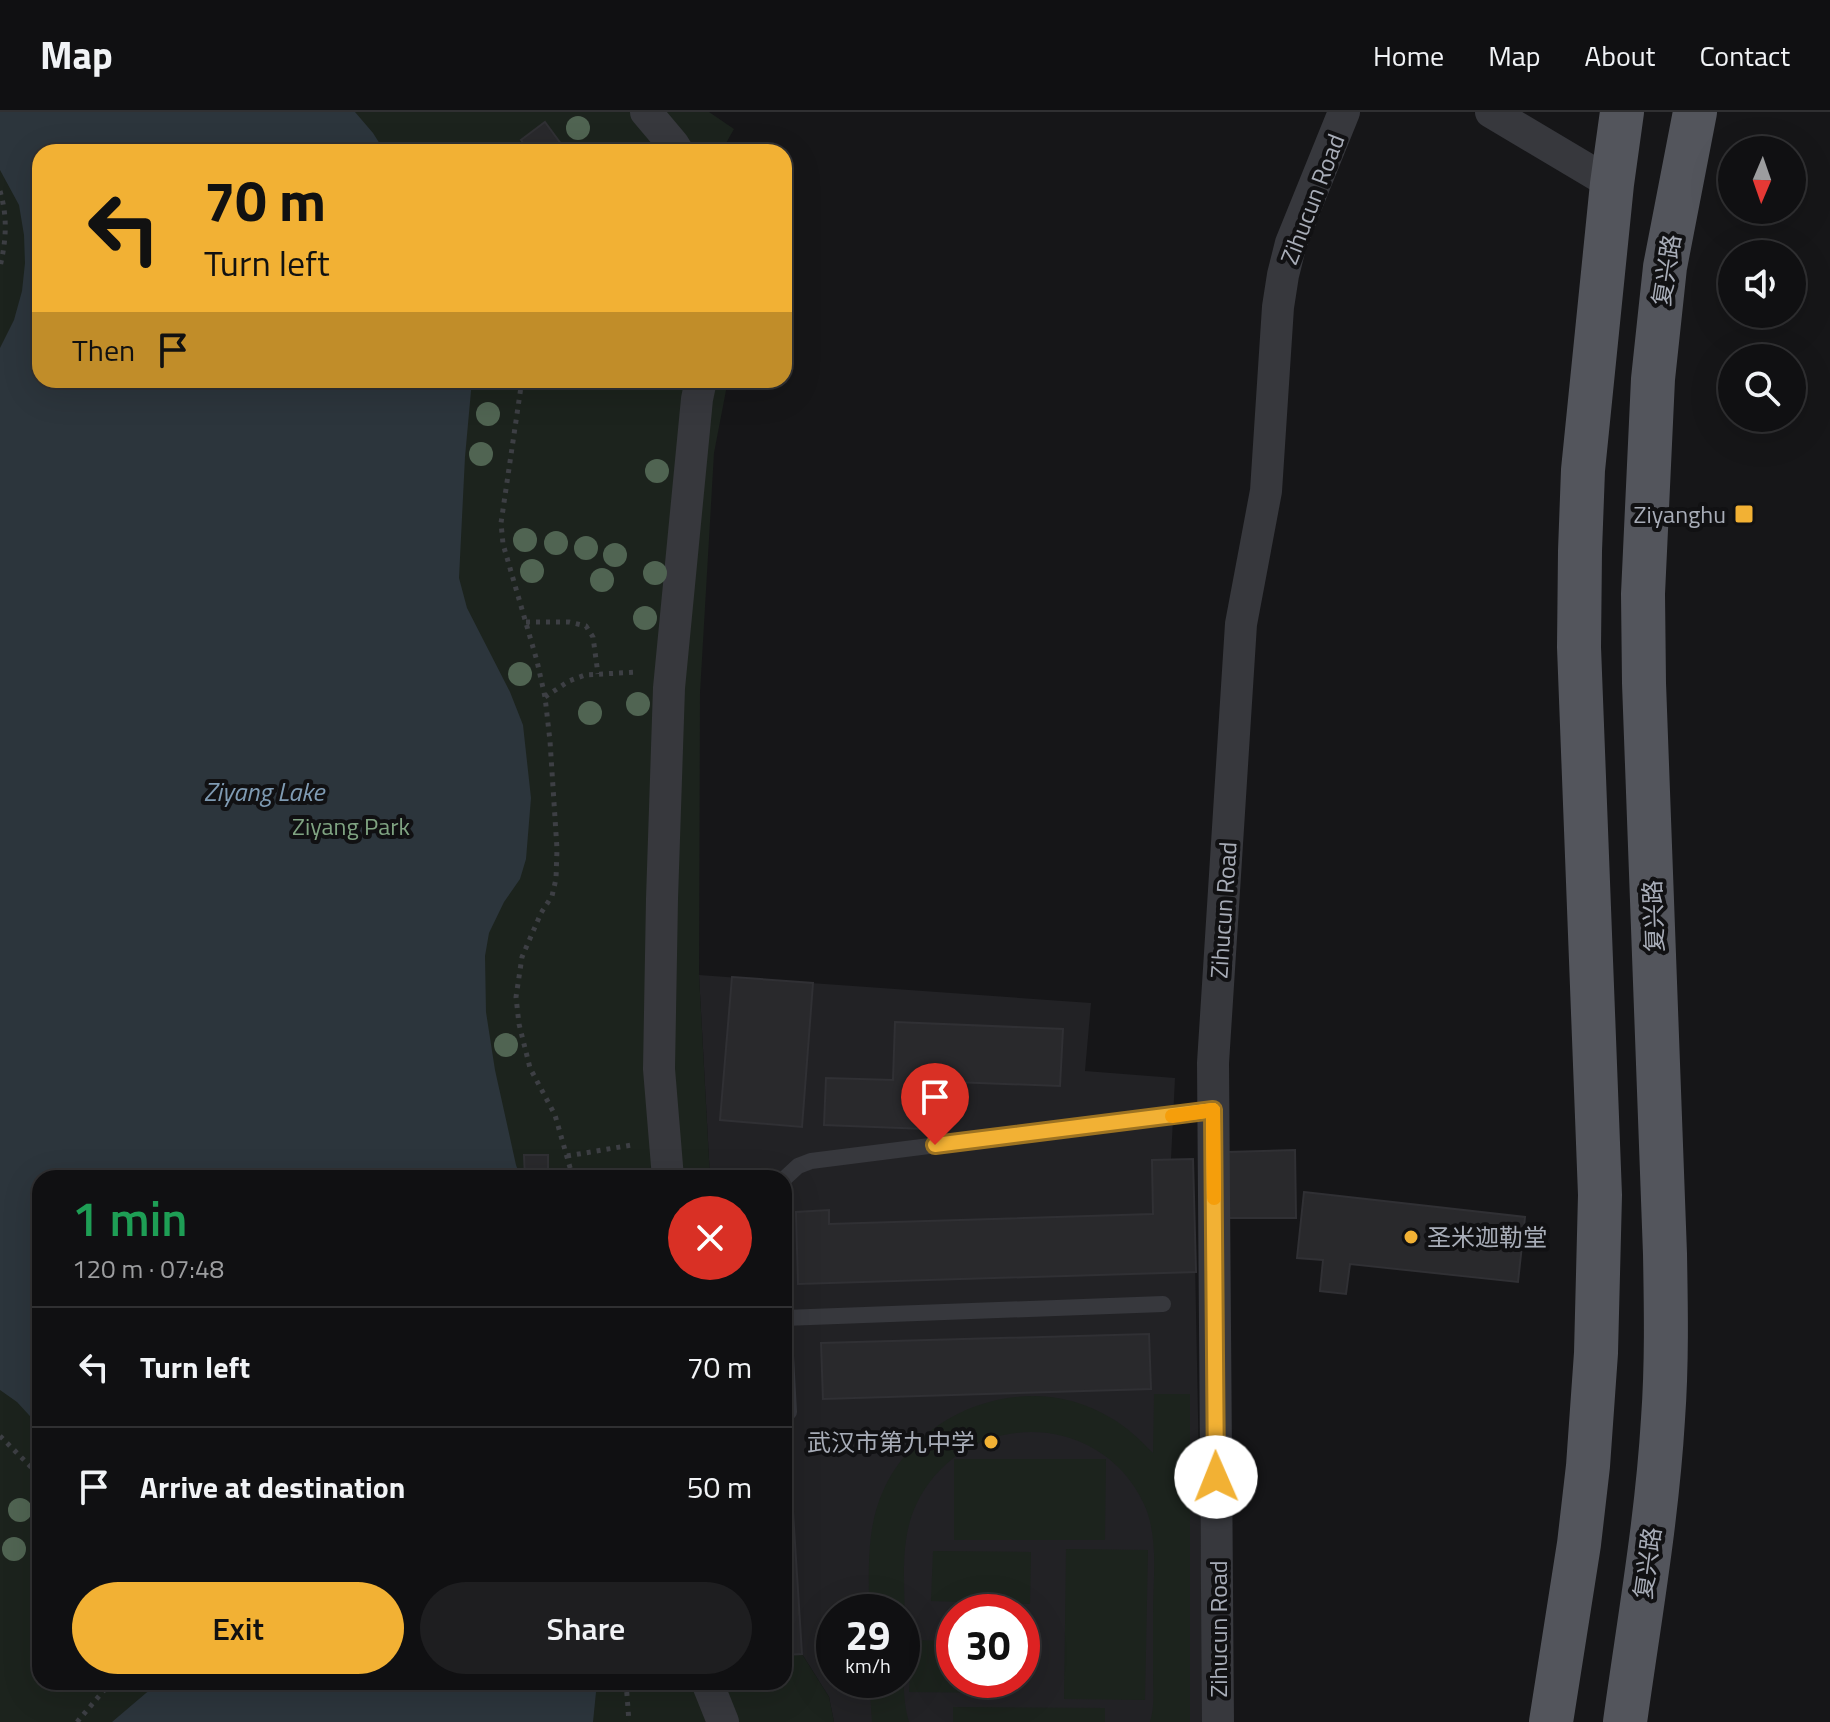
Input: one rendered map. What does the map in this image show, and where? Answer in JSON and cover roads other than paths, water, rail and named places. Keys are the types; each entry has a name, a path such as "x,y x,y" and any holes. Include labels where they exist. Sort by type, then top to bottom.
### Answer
{"main road":[{"path":"1551,1722 1579,1544 1596,1353 1600,1195 1579,647 1580,565 1583,470 1622,112"},
{"name":"复兴路","path":"1625,1722 1655,1507 1666,1339 1643,594 1652,394 1665,267 1695,112"}],"street":[{"path":"646,112 673,144"},
{"name":"Zihucun Road","path":"1218,1722 1213,1063 1241,624 1266,491 1278,307 1283,275 1291,243 1344,112"},
{"path":"1491,112 1612,184"},
{"path":"667,1170 659,1069 670,671 699,388"},
{"path":"710,1690 723,1722"}],"lane":[{"path":"792,1170 811,1161 1213,1110"},
{"path":"792,1318 1163,1304"}],"water":[{"name":"Ziyang Lake","path":"0,112 355,112 373,133 380,144 32,144 32,388 471,388 459,578 467,608 510,692 523,725 531,798 526,859 520,879 504,902 489,933 485,956 486,1012 495,1070 518,1170 32,1170 32,1418 0,1390 0,348 14,320 25,263 19,205 0,170"},
{"path":"150,1690 596,1690 593,1722 112,1722"}],"place":[{"name":"Ziyanghu","path":"1744,514"},
{"name":"圣米迦勒堂","path":"1411,1237"},
{"name":"武汉市第九中学","path":"991,1442"}],"park label":[{"name":"Ziyang Park","path":"351,826"}]}
